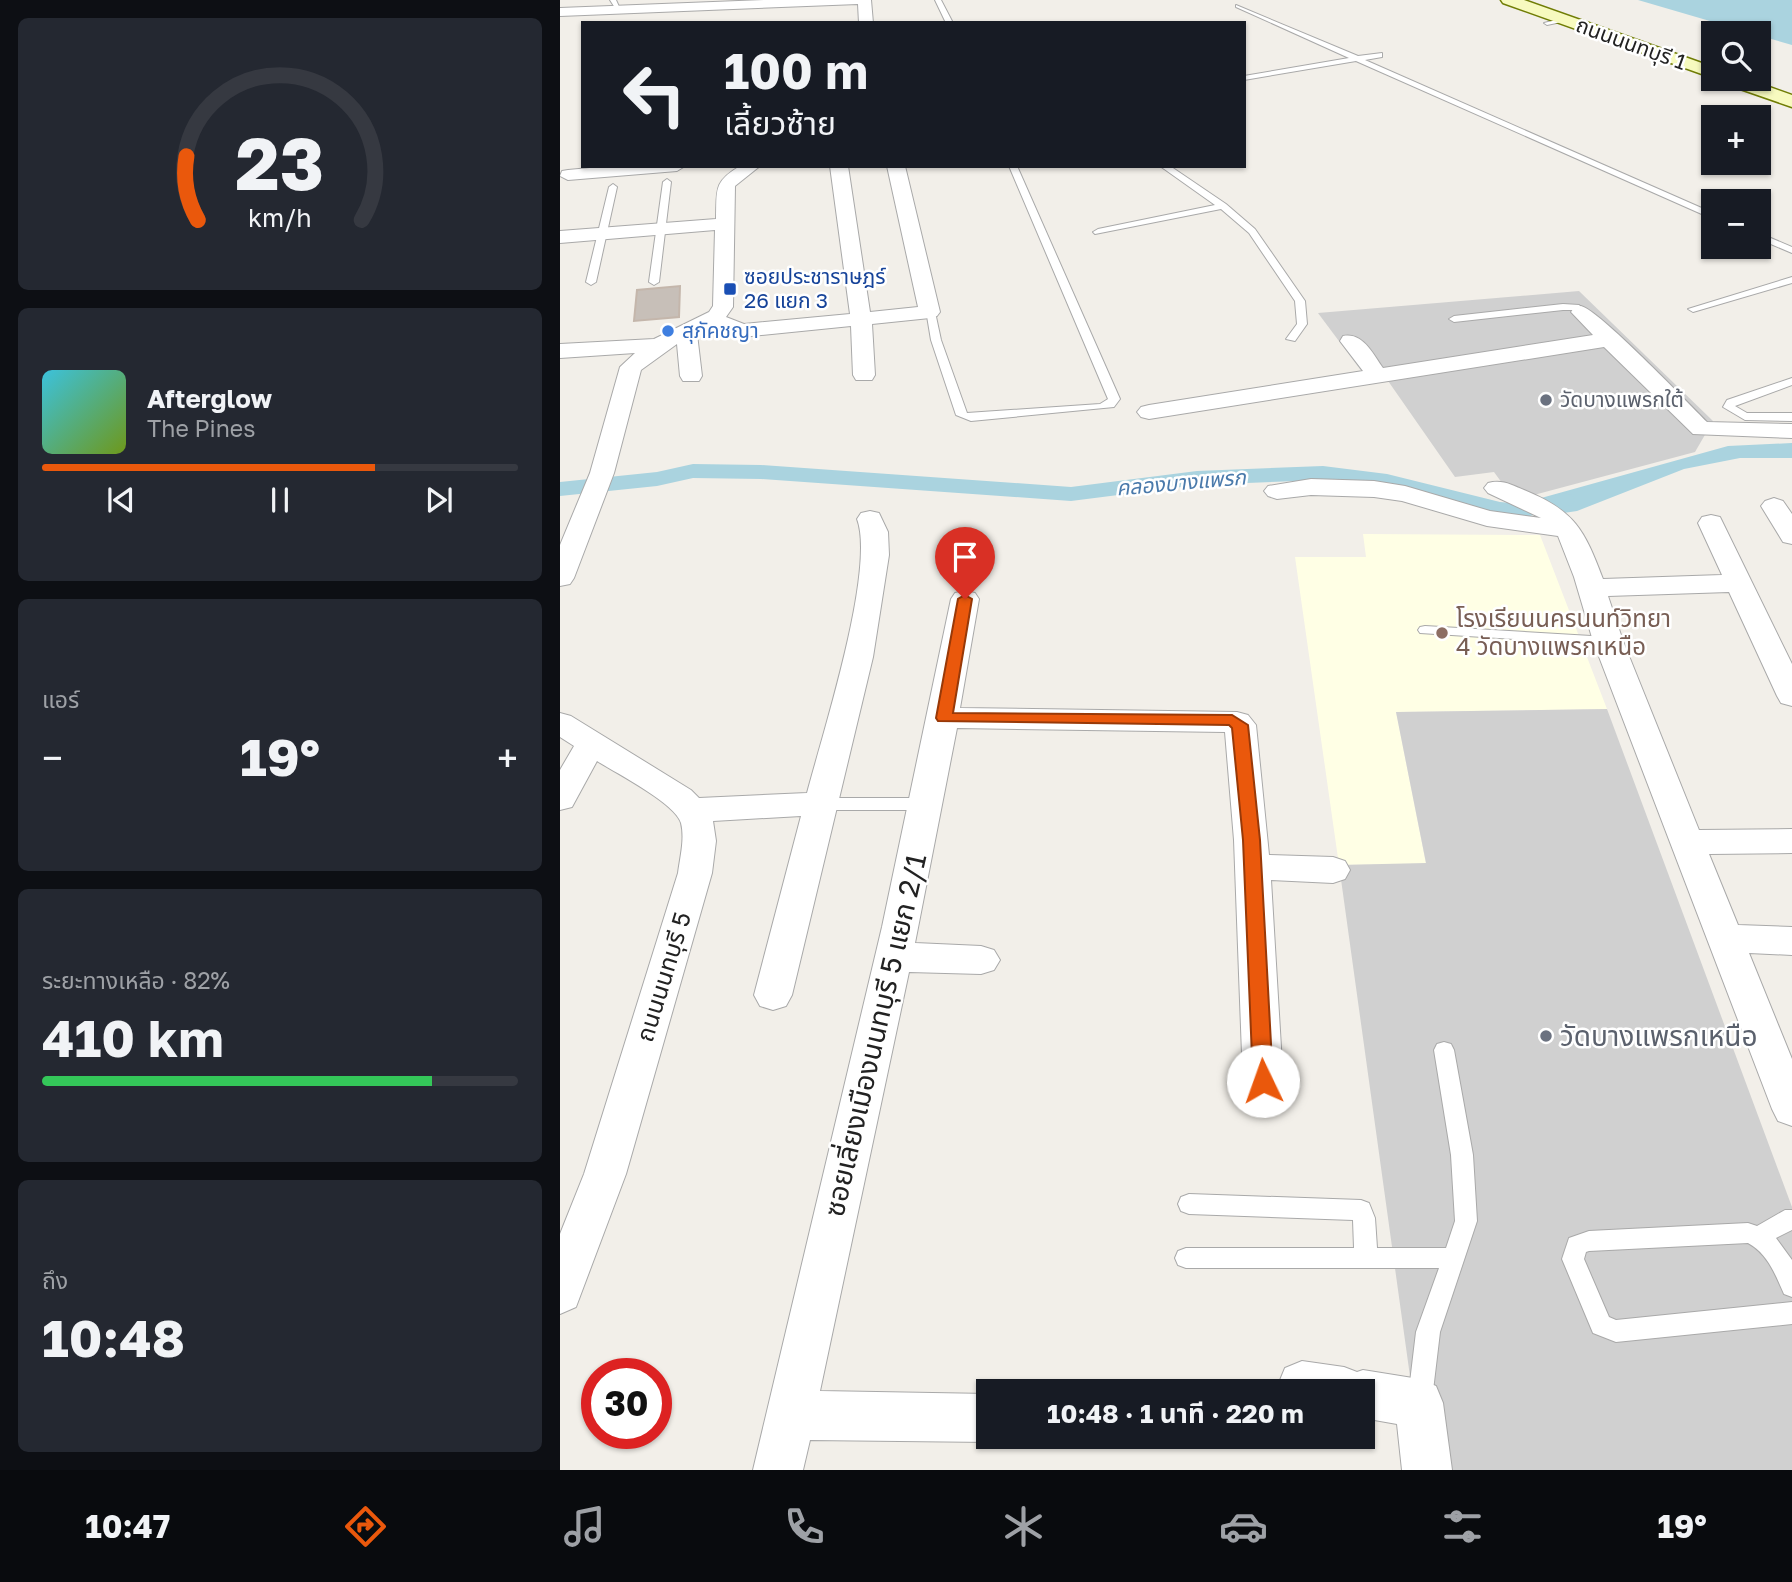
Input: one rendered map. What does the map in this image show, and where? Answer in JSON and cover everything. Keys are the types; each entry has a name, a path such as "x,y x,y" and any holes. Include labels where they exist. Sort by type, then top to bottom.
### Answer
{"main road":[{"name":"ถนนนนทบุรี 1","path":"1509,0 1556,21 1701,69"},
{"name":"ถนนนนทบุรี 1","path":"1530,0 1701,59"},
{"path":"1771,82 1792,90"},
{"path":"1764,91 1792,101"}],"street":[{"path":"705,21 706,9 776,3 864,1 866,21"},
{"path":"776,3 790,20"},
{"path":"560,29 563,12 616,5 655,16 725,7 748,7"},
{"path":"568,175 653,168"},
{"path":"560,578 602,473 631,367 658,345 711,319 723,307 726,185 749,168"},
{"path":"839,168 861,319 864,376"},
{"path":"711,319 742,331 930,312 896,168"},
{"path":"560,237 724,224"},
{"path":"1581,312 1702,429 1792,431"},
{"path":"686,331 691,376"},
{"path":"1149,412 1611,339"},
{"path":"1351,341 1377,375"},
{"path":"560,351 658,345"},
{"path":"1247,397 1256,423"},
{"path":"1277,491 1311,487 1374,489 1419,497 1502,521 1563,524"},
{"path":"1509,493 1563,524 1592,589 1608,641 1689,842 1756,940 1792,1110"},
{"path":"1774,506 1792,536"},
{"path":"774,995 851,691 876,555 875,532 870,519"},
{"path":"1711,523 1792,696"},
{"path":"1592,589 1740,583"},
{"name":"ซอยเลี่ยงเมืองนนทบุรี 5 แยก 2/1","path":"778,1470 860,1119 944,718 965,599"},
{"path":"944,718 1237,722 1240,725 1252,867 1263,1081"},
{"path":"560,723 694,810 821,804"},
{"path":"560,799 591,743"},
{"name":"ถนนนนทบุรี 5","path":"560,1292 605,1174 695,873 699,822 694,810"},
{"path":"1689,842 1792,841"},
{"path":"1252,867 1333,870"},
{"path":"894,957 981,960"},
{"path":"1375,1396 1419,1403 1427,1470"},
{"path":"790,1415 976,1418"}],"lane":[{"path":"864,1 873,0"},
{"path":"938,0 949,21"},
{"path":"1238,5 1701,211"},
{"path":"1246,78 1379,54"},
{"path":"930,312 940,352 962,415 971,417 1100,407 1110,405 1114,399 1014,168"},
{"path":"1167,168 1248,225 1300,301 1302,324 1291,339"},
{"path":"654,282 667,182"},
{"path":"591,282 613,187"},
{"path":"1098,232 1223,206"},
{"path":"1771,241 1792,250"},
{"path":"1693,309 1792,280"},
{"path":"1454,319 1563,307 1575,307 1581,312"},
{"path":"1792,381 1731,402 1729,407 1745,416 1792,416"},
{"path":"1425,630 1608,641"},
{"path":"821,804 926,804"},
{"path":"1419,1403 1428,1332 1465,1221 1462,1155 1444,1050"},
{"path":"1189,1204 1361,1210 1364,1218 1366,1258"},
{"path":"1760,1236 1785,1220 1792,1220"},
{"path":"1792,1286 1770,1245 1760,1236 1748,1233 1589,1241 1577,1245 1573,1259 1601,1325 1616,1331 1792,1313"},
{"path":"1186,1258 1453,1258"}],"shaded area":[{"name":"วัดบางแพรกใต้","path":"1579,291 1713,421 1695,452 1530,496 1502,483 1494,472 1455,477 1386,378 1362,372 1318,313"},
{"name":"โรงเรียนนครนนท์วิทยา 4 วัดบางแพรกเหนือ","path":"1363,534 1540,535 1607,709 1396,712 1426,864 1339,865 1295,557 1366,557"},
{"name":"วัดบางแพรกเหนือ","path":"1607,709 1792,1207 1792,1470 1423,1470 1339,865 1426,863 1396,712"}],"water":[{"path":"1638,0 1792,0 1792,45 1771,39 1771,21 1710,21"},
{"path":"1792,443 1792,458 1740,458 1684,469 1577,511 1557,514 1534,500 1728,446"}],"building":[{"path":"680,286 679,317 634,321 637,290"}],"waterway":[{"name":"คลองบางแพรก","path":"560,489 657,479 693,471 761,472 1071,494 1197,478 1323,473 1387,481 1500,509 1522,511 1563,500"}],"place":[{"name":"ซอยประชาราษฎร์ 26 แยก 3","path":"730,289"},
{"name":"สุภัคชญา","path":"668,331"},
{"name":"วัดบางแพรกใต้","path":"1546,400"},
{"name":"โรงเรียนนครนนท์วิทยา 4 วัดบางแพรกเหนือ","path":"1442,633"},
{"name":"วัดบางแพรกเหนือ","path":"1546,1036"}],"route":[{"path":"965,599 944,718 1232,720 1240,725 1251,840 1263,1081"}]}
